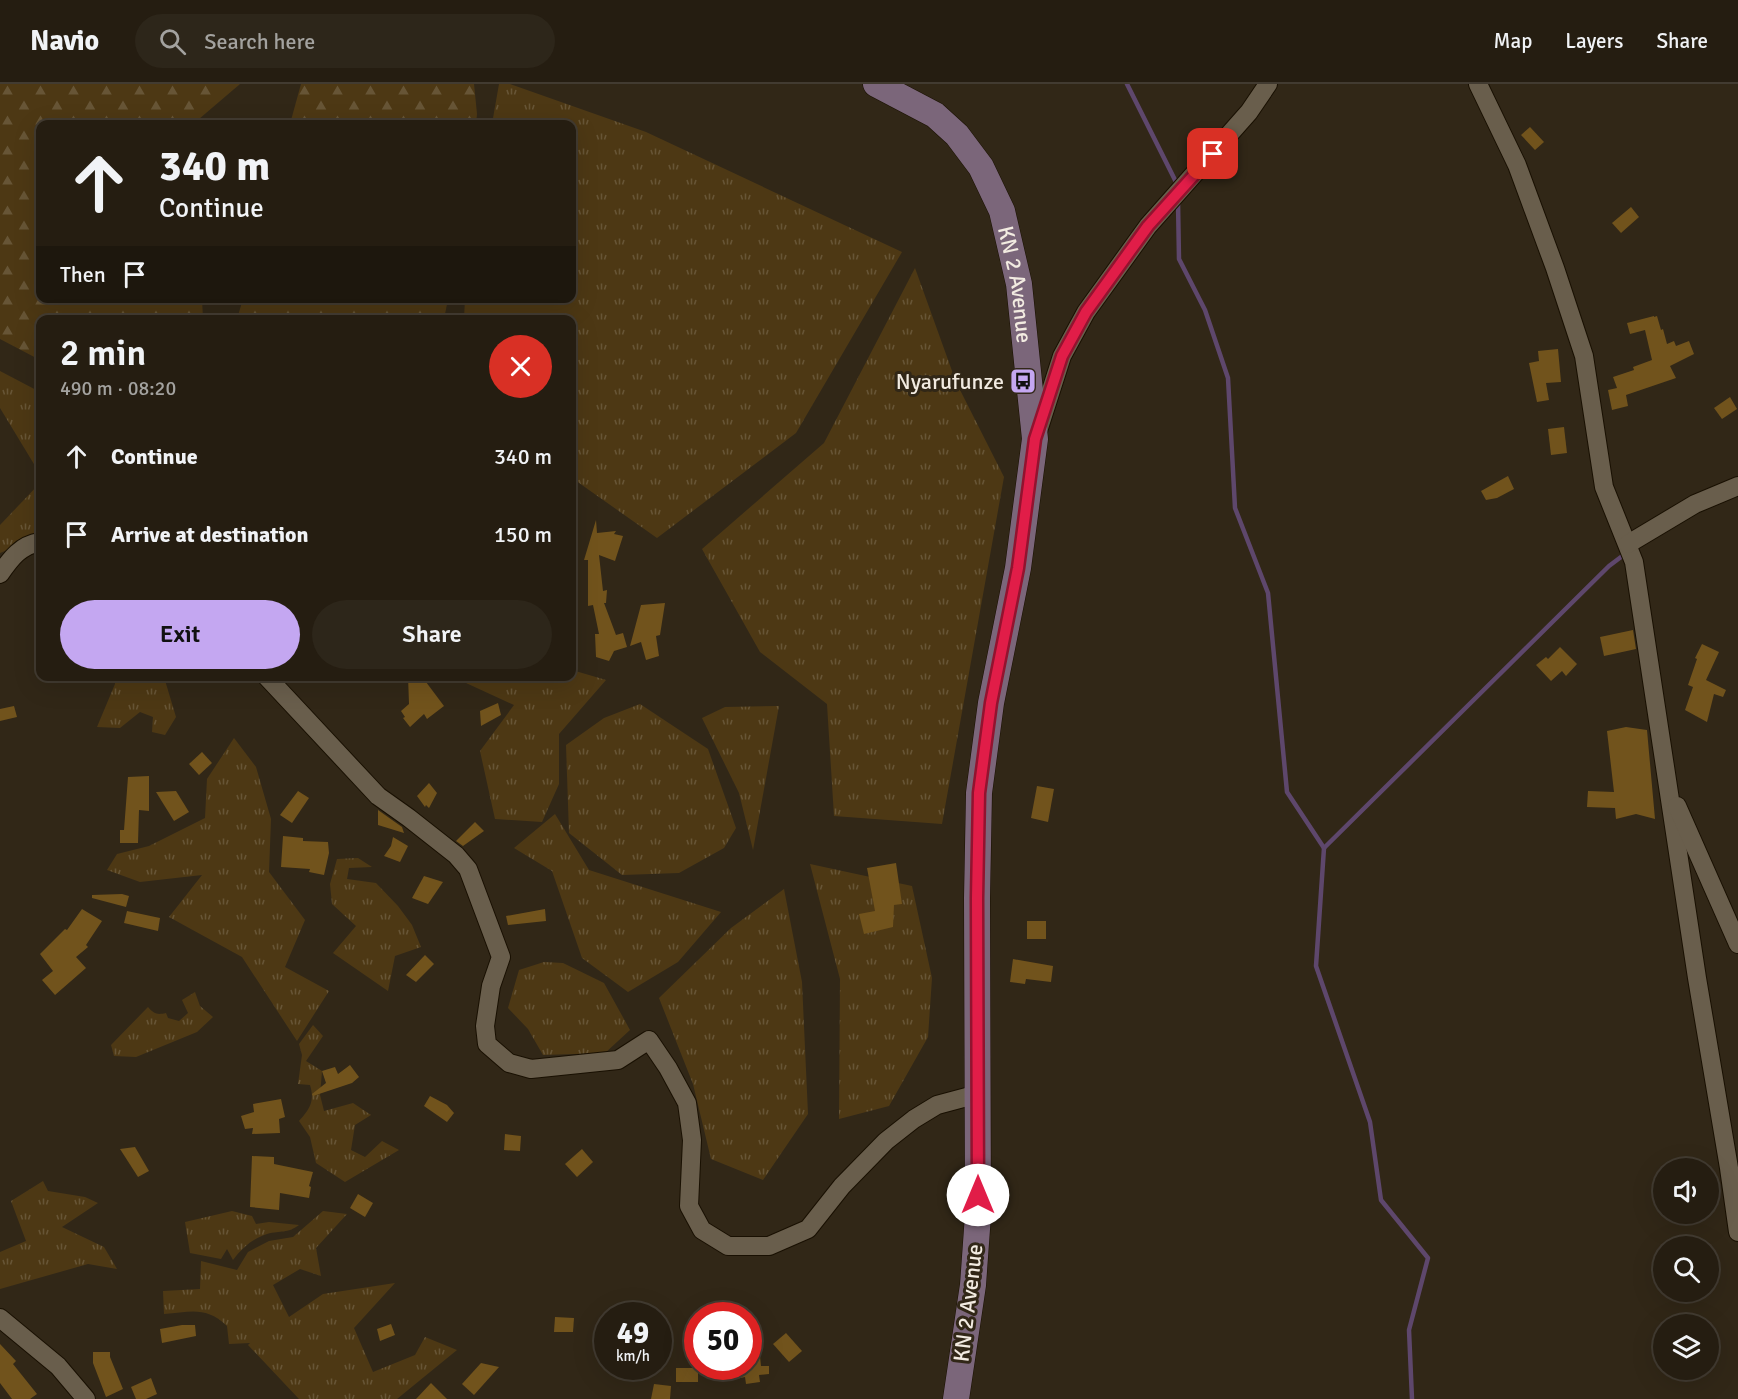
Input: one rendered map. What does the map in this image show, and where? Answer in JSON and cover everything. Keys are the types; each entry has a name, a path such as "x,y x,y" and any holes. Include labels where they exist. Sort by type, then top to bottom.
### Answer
{"main road":[{"name":"KN 2 Avenue","path":"876,84 935,115 957,135 981,167 1002,210 1019,284 1035,439 1018,568 991,703 979,793 978,1215 973,1286 956,1399"}],"street":[{"path":"1035,439 1062,356 1086,312 1148,226 1249,112 1268,84"},
{"path":"1478,84 1517,165 1584,356 1604,487 1634,562 1738,1232"},
{"path":"1628,544 1695,504 1738,486"},
{"path":"0,574 10,559 28,544 36,543"},
{"path":"271,681 378,796 456,855 468,869 501,957 491,986 485,1026 487,1044 509,1064 531,1069 618,1060 649,1040 668,1068 687,1103 692,1140 689,1206 702,1230 728,1246 769,1246 808,1229 842,1186 886,1141 914,1119 937,1105 978,1094"},
{"path":"1668,785 1738,944"},
{"path":"0,1318 58,1366 86,1399"}],"green space":[{"path":"0,84 240,84 199,120 36,120 36,303 202,303 203,315 36,315 36,358 0,339"},
{"path":"301,84 474,84 476,120 291,120"},
{"path":"499,84 510,84 646,132 902,252 796,433 657,538 576,481 576,315 464,315 465,303 576,303 576,120 493,120"},
{"path":"915,268 956,382 1004,477 942,824 834,816 827,704 760,652 702,549 824,443"},
{"path":"242,303 447,303 445,315 238,315"},
{"path":"0,371 36,390 36,467 0,408"},
{"path":"36,487 36,539 0,553 0,525"},
{"path":"576,671 606,680 559,734 559,784 542,822 495,819 480,751 514,705 462,681 576,681"},
{"path":"115,681 165,681 176,717 165,735 152,732 153,717 140,712 120,728 97,727"},
{"path":"640,704 708,749 736,828 724,848 679,873 622,875 569,833 566,745 604,718"},
{"path":"779,706 753,850 739,793 702,718 725,707"},
{"path":"234,738 256,767 271,819 269,872 305,920 285,967 329,991 297,1041 242,957 169,917 202,875 140,882 107,870 117,854 149,846 205,818 207,779"},
{"path":"555,814 589,870 721,912 678,962 628,992 582,958 552,871 514,848"},
{"path":"358,858 372,867 349,868 347,879 376,883 412,925 421,947 395,956 388,991 333,953 356,926 332,904 330,884 337,859"},
{"path":"810,864 912,886 932,978 928,1037 889,1106 839,1119 840,979"},
{"path":"784,889 802,982 808,1114 763,1180 711,1159 693,1084 659,998 731,928"},
{"path":"544,962 563,963 604,983 630,1030 605,1053 543,1055 528,1029 508,1008 519,970"},
{"path":"195,992 200,1006 213,1017 197,1032 136,1057 114,1056 111,1045 148,1007 156,1013 166,1013 168,1018 179,1021 188,1013 182,1000"},
{"path":"313,1025 323,1036 306,1061 322,1071 320,1095 324,1111 353,1103 371,1115 355,1125 351,1150 365,1157 382,1141 399,1150 345,1182 316,1163 310,1137 299,1121 309,1109 312,1096 310,1085 298,1084 302,1055 299,1044"},
{"path":"43,1181 48,1191 85,1197 98,1203 62,1227 104,1247 117,1269 88,1264 0,1289 0,1252 26,1241 11,1201"},
{"path":"232,1211 252,1216 256,1224 269,1222 299,1225 291,1230 257,1238 244,1247 233,1260 227,1249 221,1259 190,1253 185,1222"},
{"path":"323,1211 347,1214 316,1248 321,1276 300,1269 273,1285 289,1317 323,1294 395,1283 354,1328 373,1372 415,1355 425,1337 457,1350 397,1399 299,1399 248,1345 250,1343 229,1344 227,1326 212,1315 198,1312 164,1314 163,1291 200,1289 201,1261 237,1270 248,1252 269,1241 293,1237"}],"building":[{"path":"1530,127 1544,142 1535,150 1521,135"},
{"path":"1631,207 1639,217 1621,233 1612,223"},
{"path":"1657,316 1667,344 1674,341 1676,346 1689,341 1694,354 1670,366 1676,378 1626,395 1628,406 1612,410 1608,390 1617,388 1613,377 1634,370 1633,367 1652,360 1645,330 1630,334 1627,323"},
{"path":"1558,349 1561,382 1546,383 1549,400 1537,402 1529,363 1539,361 1538,351"},
{"path":"1730,397 1737,409 1722,419 1714,408"},
{"path":"1564,427 1567,453 1551,455 1548,429"},
{"path":"1508,476 1514,489 1497,498 1486,500 1481,491"},
{"path":"596,520 597,533 616,531 614,534 623,536 615,561 599,555 603,591 607,590 606,603 604,603 616,635 623,633 627,647 614,651 609,661 596,657 595,634 599,634 593,605 588,606 588,560 584,560"},
{"path":"665,603 660,635 656,636 659,656 646,660 641,642 630,646 641,605"},
{"path":"1633,630 1636,649 1604,656 1600,637"},
{"path":"1702,644 1719,652 1706,680 1726,690 1723,697 1714,694 1707,722 1685,710 1693,687 1688,685 1697,659 1695,658"},
{"path":"1560,647 1577,664 1566,676 1562,671 1551,681 1536,665 1546,657 1548,659"},
{"path":"408,681 426,681 444,706 427,719 424,714 410,727 401,711 409,704"},
{"path":"498,703 501,715 481,726 480,711"},
{"path":"14,706 17,717 0,721 0,709"},
{"path":"1626,727 1647,730 1655,819 1636,814 1616,819 1615,808 1587,807 1588,791 1614,792 1607,731"},
{"path":"202,752 212,763 199,775 189,764"},
{"path":"149,776 149,811 139,810 138,843 120,843 120,830 124,830 128,777"},
{"path":"429,783 437,793 429,808 426,805 425,807 417,796"},
{"path":"1037,786 1054,789 1048,822 1031,818"},
{"path":"176,791 189,812 174,821 156,792"},
{"path":"298,791 309,798 292,823 280,815"},
{"path":"378,810 402,827 404,833 378,825"},
{"path":"475,822 484,831 463,846 456,841"},
{"path":"283,836 303,838 303,841 328,842 329,853 324,875 309,872 310,869 281,867"},
{"path":"393,837 408,846 400,862 384,856 391,846"},
{"path":"896,863 902,904 894,905 893,927 864,934 859,914 875,911 867,868"},
{"path":"424,876 443,882 428,904 412,898"},
{"path":"122,894 129,896 126,907 92,898 92,895"},
{"path":"82,909 102,921 86,945 88,947 76,957 86,968 55,995 42,980 53,971 40,954 65,929 67,930"},
{"path":"545,909 546,921 508,925 506,916"},
{"path":"127,911 160,918 158,931 124,923"},
{"path":"1027,921 1046,921 1046,939 1027,939"},
{"path":"425,955 434,964 416,982 406,975"},
{"path":"1013,959 1053,966 1051,982 1026,979 1025,984 1010,982"},
{"path":"350,1065 359,1077 352,1083 313,1096 312,1094 326,1083 322,1071 335,1067 338,1074"},
{"path":"430,1096 447,1105 454,1113 447,1122 424,1106"},
{"path":"281,1099 285,1117 279,1119 280,1133 252,1134 253,1128 245,1129 241,1116 254,1112 253,1104"},
{"path":"505,1134 521,1136 520,1151 504,1150"},
{"path":"135,1147 149,1171 138,1177 120,1149"},
{"path":"582,1149 593,1162 577,1177 565,1164"},
{"path":"252,1156 274,1157 274,1164 313,1172 309,1186 311,1187 309,1198 280,1193 279,1210 250,1207"},
{"path":"358,1194 373,1203 365,1217 350,1208"},
{"path":"555,1317 574,1318 573,1332 554,1332"},
{"path":"391,1324 395,1335 380,1341 377,1329"},
{"path":"195,1325 196,1336 162,1343 160,1329"},
{"path":"786,1333 802,1351 789,1362 773,1344"},
{"path":"0,1344 16,1361 13,1364 37,1394 30,1399 12,1399 0,1383"},
{"path":"93,1352 110,1352 123,1389 106,1397 93,1363"},
{"path":"481,1363 499,1367 474,1395 462,1384"},
{"path":"762,1366 769,1366 769,1374 762,1375"},
{"path":"676,1368 684,1368 684,1380 698,1380 698,1382 676,1382"},
{"path":"151,1378 157,1394 146,1399 136,1399 131,1387"},
{"path":"745,1380 760,1380 760,1382 746,1384"},
{"path":"431,1383 447,1399 416,1399"},
{"path":"654,1384 671,1386 670,1399 651,1399"}],"waterway":[{"path":"1127,84 1178,186"},
{"path":"1178,201 1179,259 1205,310 1228,378 1235,508 1268,593 1287,792 1324,848"},
{"path":"1412,1399 1409,1330 1428,1258 1381,1200 1370,1122 1316,966 1324,848 1609,566 1625,554"}],"place":[{"name":"Nyarufunze","path":"1023,381"}],"route":[{"path":"978,1195 979,793 991,703 1018,568 1035,439 1062,356 1086,312 1148,226 1213,154"}]}
